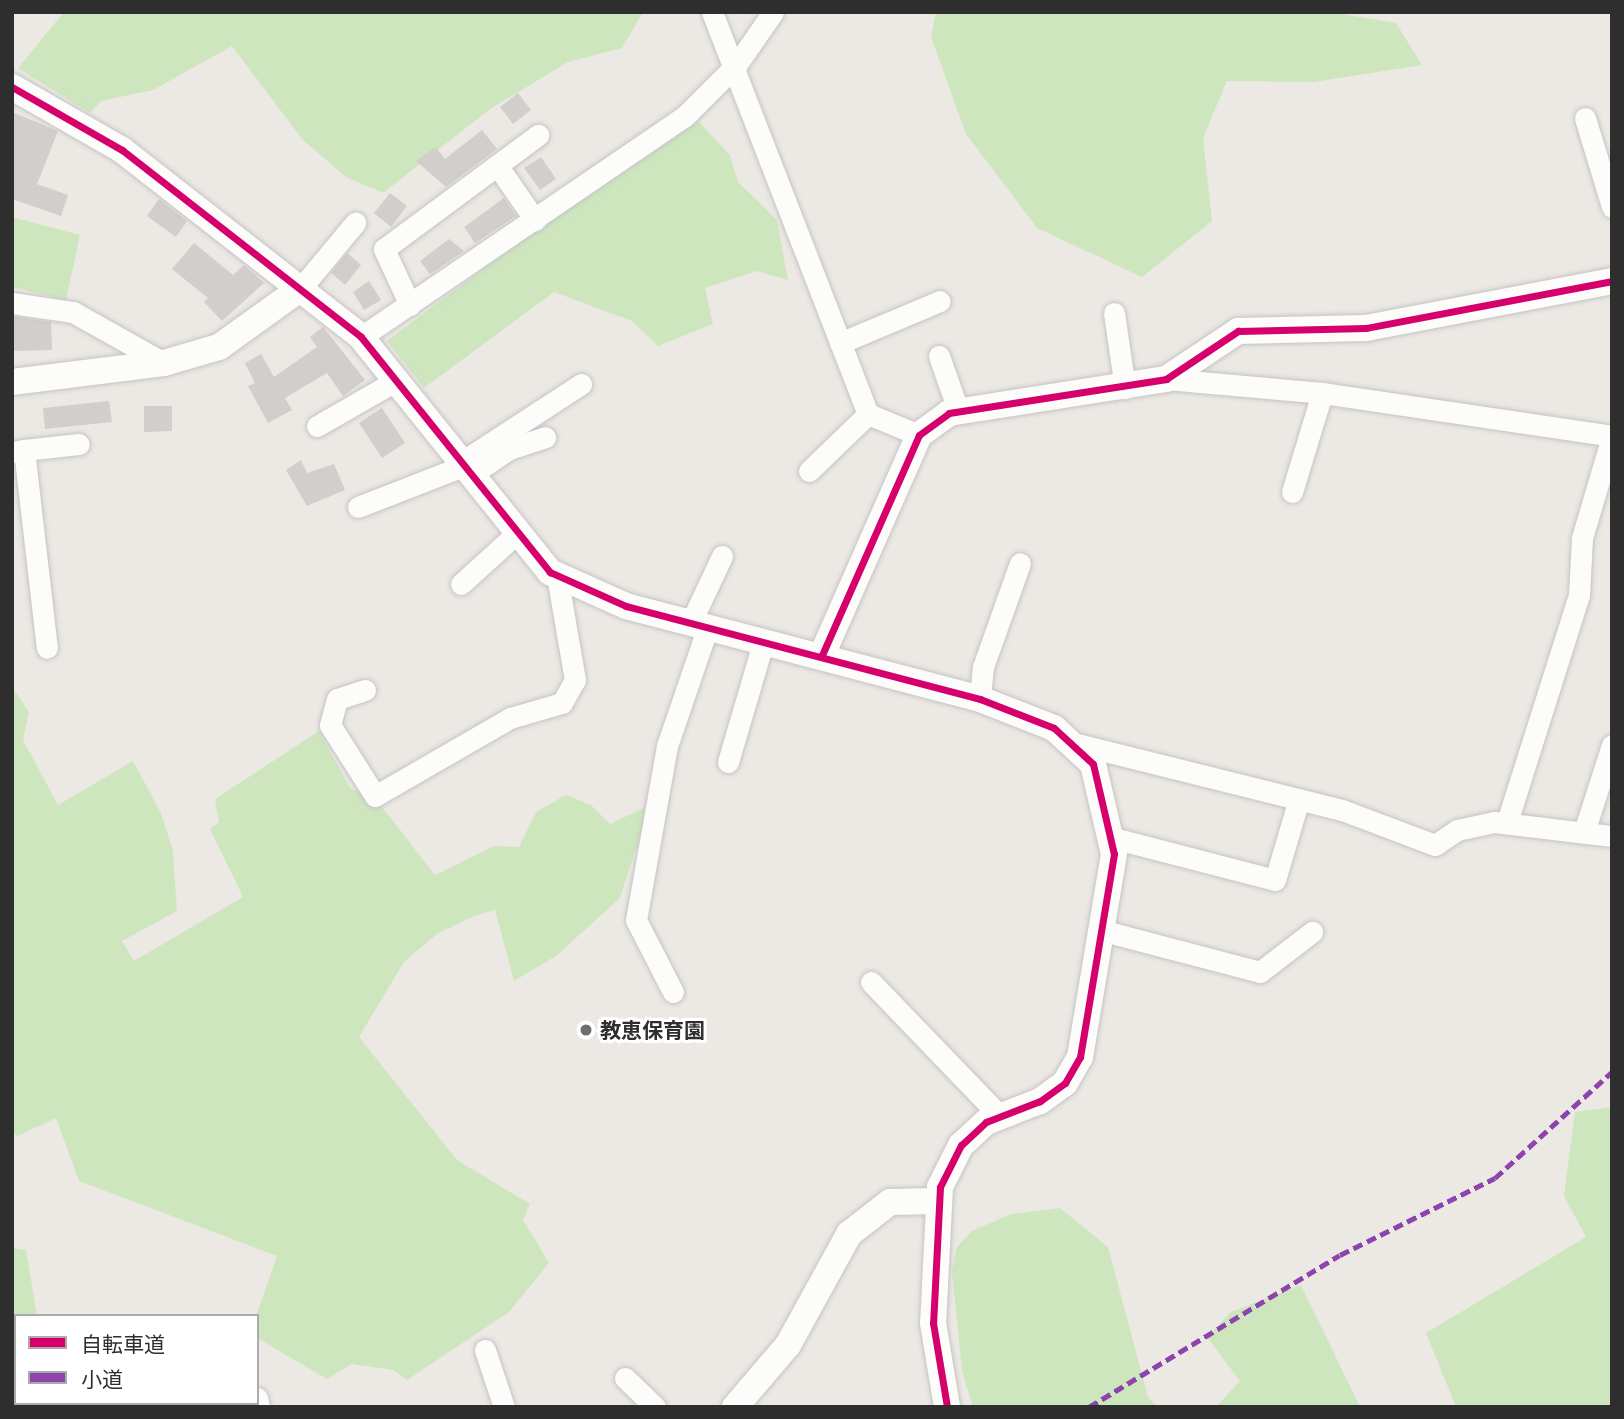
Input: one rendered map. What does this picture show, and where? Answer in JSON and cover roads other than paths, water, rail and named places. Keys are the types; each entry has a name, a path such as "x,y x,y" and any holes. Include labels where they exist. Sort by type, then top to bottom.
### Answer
{"street":[{"path":"712,12 737,64 868,414 919,435"},
{"path":"724,36 734,12"},
{"path":"361,337 684,117 737,64 774,12"},
{"path":"12,87 122,150 361,337 467,466 517,533 557,576 599,596 980,699 1054,728 1077,744 1093,764 1113,838 1104,931 1087,1034 1070,1074 1040,1101 999,1115 961,1145 937,1201 933,1323 947,1407"},
{"path":"1584,118 1612,207"},
{"path":"410,306 384,250 538,135"},
{"path":"497,165 535,220"},
{"path":"12,382 164,363 219,347 301,288 355,223"},
{"path":"1166,379 1238,331 1366,328 1612,281"},
{"path":"840,343 940,301"},
{"path":"12,303 73,312 164,363"},
{"path":"1114,313 1125,388"},
{"path":"939,356 958,410"},
{"path":"822,655 919,435 958,410 1125,388 1166,379 1322,393 1612,437 1582,538 1579,594 1507,822"},
{"path":"317,426 397,380"},
{"path":"467,466 581,384"},
{"path":"1292,492 1322,393"},
{"path":"809,471 868,414"},
{"path":"358,508 545,437"},
{"path":"47,648 18,451 79,444"},
{"path":"460,584 517,533"},
{"path":"673,992 636,920 667,746 699,624 722,556"},
{"path":"980,699 983,667 1020,564"},
{"path":"365,690 337,699 330,725 375,796 510,718 562,703 575,680 557,576"},
{"path":"728,762 764,640"},
{"path":"1077,744 1299,799 1435,845 1457,830 1507,822 1612,836"},
{"path":"1584,832 1612,745"},
{"path":"1113,838 1275,880 1299,799"},
{"path":"1104,931 1260,972 1312,932"},
{"path":"871,982 999,1115"},
{"path":"734,1407 788,1346 849,1234 890,1202 937,1201"},
{"path":"485,1350 504,1407"},
{"path":"625,1378 655,1407"}],"place":[{"name":"教恵保育園","path":"586,1030"}]}
